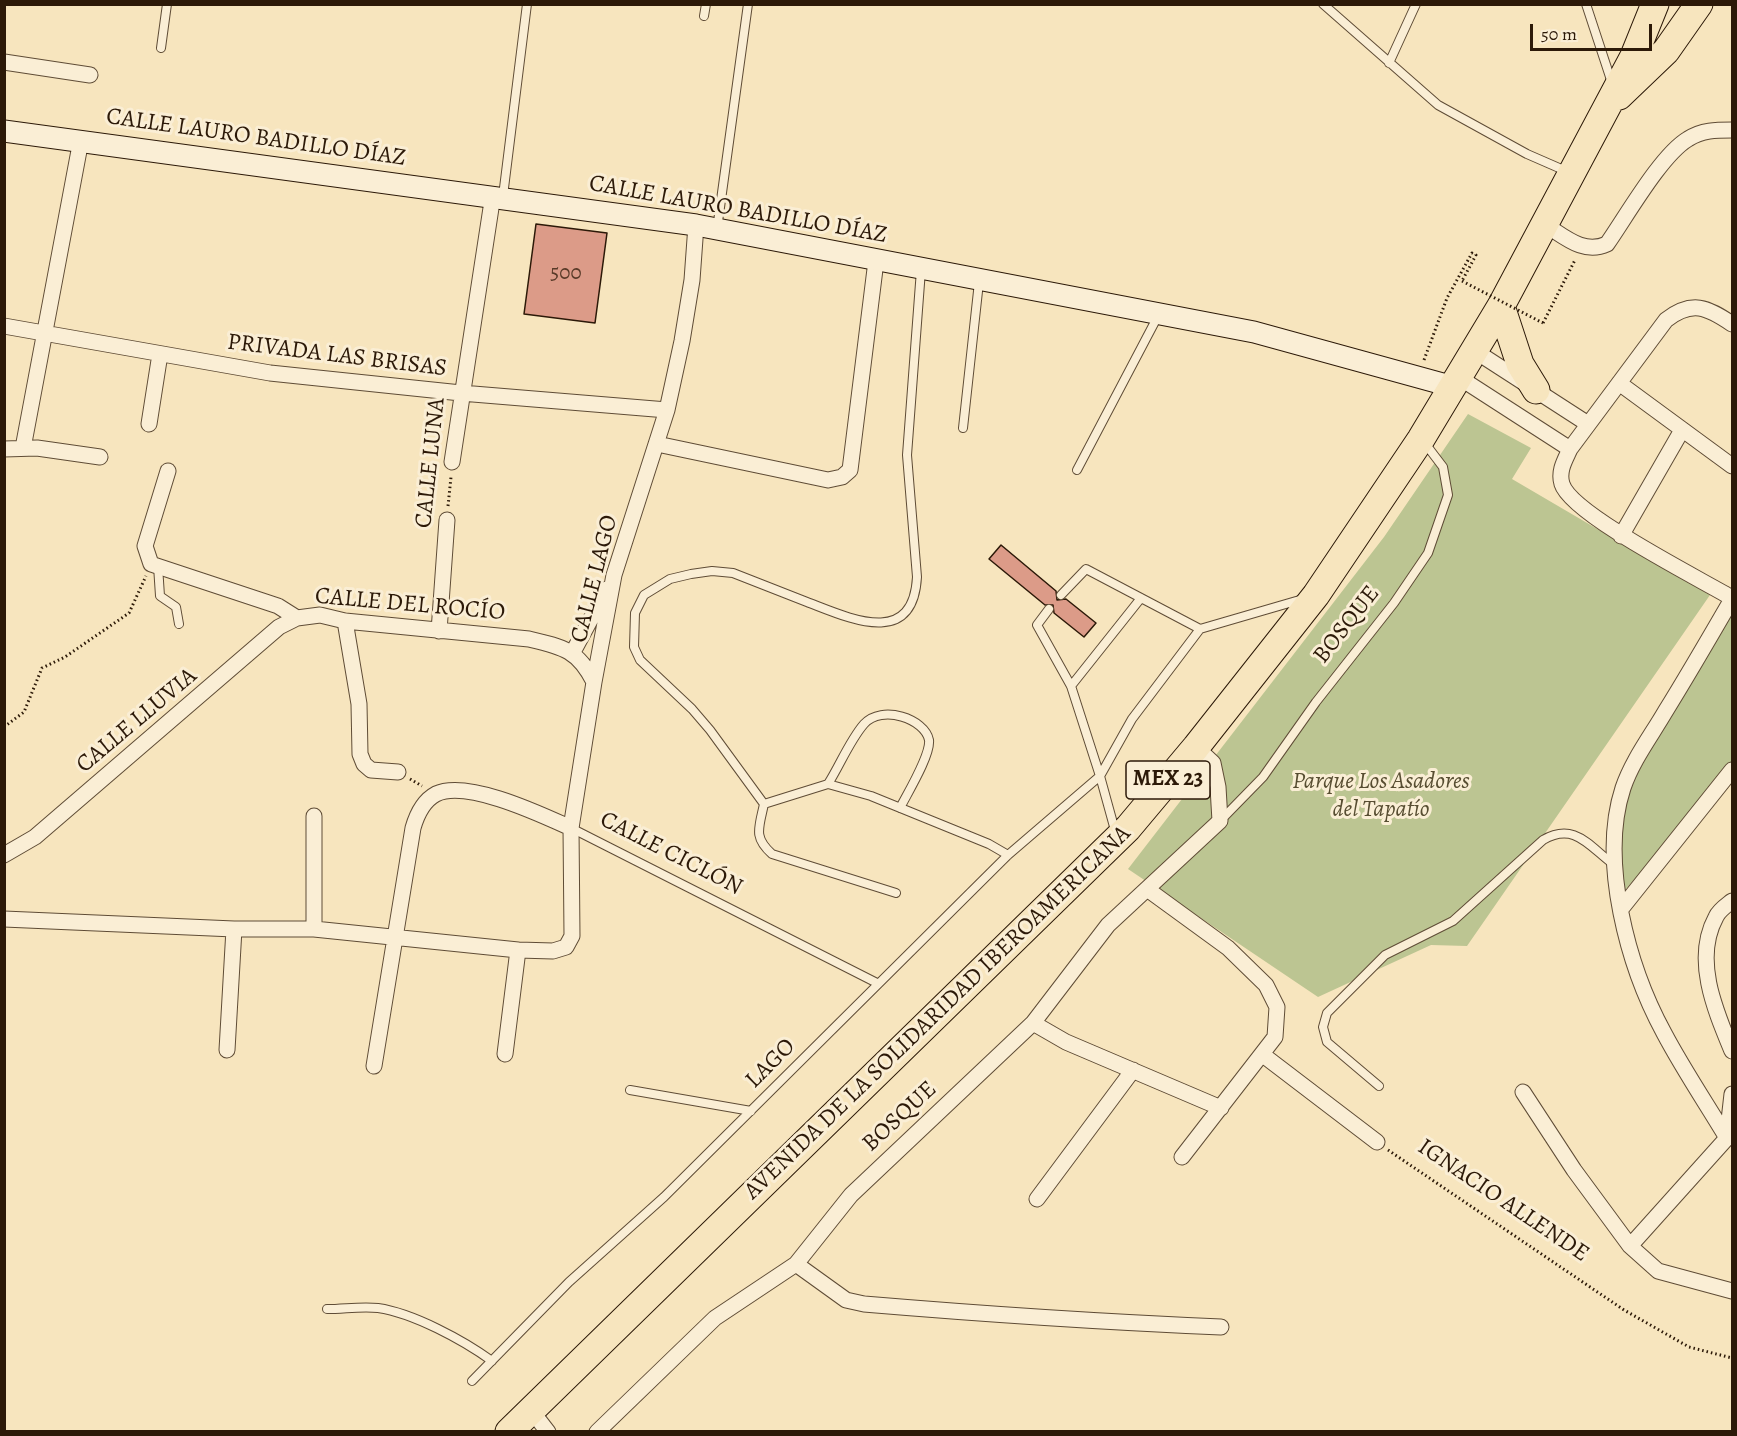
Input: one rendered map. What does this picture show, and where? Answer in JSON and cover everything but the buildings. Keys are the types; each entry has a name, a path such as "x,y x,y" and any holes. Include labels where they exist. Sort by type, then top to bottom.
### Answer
{"highway":[{"name":"AVENIDA DE LA SOLIDARIDAD IBEROAMERICANA","path":"517,1424 1117,838 1196,747 1316,595 1457,382 1501,306 1634,56 1655,4"},
{"path":"1612,98 1661,57 1699,4"},
{"path":"1501,306 1520,364 1536,390"}],"street":[{"path":"4,62 90,75"},
{"path":"1544,224 1582,247 1596,249 1607,244 1663,163 1687,139 1710,130 1732,130"},
{"name":"CALLE LAURO BADILLO DÍAZ","path":"4,131 498,196 706,227 1254,332 1419,376 1457,382"},
{"path":"23,448 81,141"},
{"name":"CALLE LUNA","path":"452,462 461,393 498,196"},
{"name":"CALLE LAGO","path":"518,950 553,951 566,947 572,936 571,828 614,575 666,410 692,280 706,227"},
{"path":"657,444 828,480 842,477 850,470 876,261"},
{"path":"1730,1139 1663,1032 1639,975 1621,909 1613,864 1614,830 1624,787 1646,744 1732,599 1621,536 1565,491 1560,478 1561,468 1570,449 1666,320 1678,310 1689,307 1707,309 1732,324"},
{"name":"PRIVADA LAS BRISAS","path":"4,326 270,373 461,393 666,410"},
{"path":"1476,351 1588,424"},
{"path":"149,424 160,354"},
{"path":"1457,382 1570,449"},
{"path":"1619,383 1732,466"},
{"path":"1621,536 1683,430"},
{"path":"4,449 23,448 100,457"},
{"path":"153,561 146,546 168,471"},
{"name":"CALLE LUNA","path":"439,631 447,520"},
{"name":"CALLE DEL ROCÍO","path":"153,561 278,606 297,618 320,615 345,621 529,639 573,652"},
{"path":"594,682 585,664 573,652 614,575"},
{"name":"CALLE LLUVIA","path":"4,855 35,837 279,627 297,618"},
{"path":"345,621 359,704 360,754 364,764 371,770 398,772"},
{"path":"1196,747 1213,763 1218,787 1220,821"},
{"path":"1621,909 1732,770"},
{"name":"CALLE CICLÓN","path":"437,794 464,791 516,803 571,828"},
{"path":"374,1066 413,828 419,810 437,794"},
{"path":"314,816 314,929"},
{"name":"BOSQUE","path":"597,1431 715,1318 796,1264 851,1195 1033,1023 1108,925 1220,821"},
{"path":"1147,889 1228,948 1266,985 1278,1007 1275,1037 1182,1157"},
{"path":"1732,901 1717,914 1708,937 1706,964 1720,1023 1732,1051"},
{"path":"4,919 234,929 314,929 518,950 505,1054"},
{"path":"227,1050 234,929"},
{"path":"1033,1023 1066,1042 1221,1108"},
{"path":"1263,1054 1377,1142"},
{"path":"1037,1199 1133,1070"},
{"path":"1523,1092 1574,1170 1630,1246 1658,1270 1732,1291"},
{"path":"1630,1246 1730,1139 1732,1094"},
{"path":"796,1264 846,1300 864,1305 1054,1316 1102,1322 1221,1327"},
{"path":"517,1424 548,1431"}],"lane":[{"path":"161,48 167,4"},
{"path":"498,196 527,4"},
{"path":"704,16 706,4"},
{"path":"706,227 748,4"},
{"path":"1323,4 1438,105 1527,154 1571,172"},
{"path":"1389,63 1416,4"},
{"path":"1586,4 1612,98"},
{"path":"896,893 772,854 760,844 758,831 764,804 692,709 640,660 634,647 632,629 635,613 644,595 670,579 712,571 734,573 852,620 880,624 904,615 916,592 907,456 921,269"},
{"path":"963,428 979,281"},
{"path":"1077,470 1159,314"},
{"name":"BOSQUE","path":"1220,821 1263,777 1316,702 1394,603 1428,553 1448,495 1447,478 1443,467 1421,439"},
{"path":"153,561 160,596 176,607 179,624"},
{"path":"1061,595 1086,569 1200,629"},
{"path":"1100,776 1132,719 1200,629 1316,595"},
{"path":"1071,686 1141,598"},
{"path":"1049,609 1037,625 1071,686 1117,838"},
{"path":"828,783 865,723 881,714 896,713 925,731 929,741 928,752 900,808"},
{"name":"LAGO","path":"472,1381 569,1282 664,1197 1008,855 1100,776"},
{"path":"764,804 828,783 900,808 989,844 1008,855"},
{"name":"CALLE CICLÓN","path":"571,828 877,983"},
{"path":"1379,1086 1328,1042 1323,1027 1327,1013 1384,955 1452,921 1543,840 1557,831 1572,833 1613,864"},
{"path":"630,1090 751,1111"},
{"path":"327,1309 378,1308 406,1315 492,1360"}],"path":[{"path":"1419,376 1447,298 1472,253 1476,255 1462,281 1543,322 1568,272"},
{"name":"CALLE LUNA","path":"447,520 452,462"},
{"path":"4,727 24,712 42,668 65,657 129,614 153,561"},
{"path":"398,772 437,794"},
{"name":"IGNACIO ALLENDE","path":"1377,1142 1624,1310 1689,1347 1732,1358"}],"green space":[{"name":"Parque Los Asadores del Tapatío","path":"1468,414 1531,448 1512,479 1710,595 1467,946 1431,945 1318,997 1128,869 1384,537"},
{"path":"1732,599 1732,777 1619,896 1624,787"}]}
